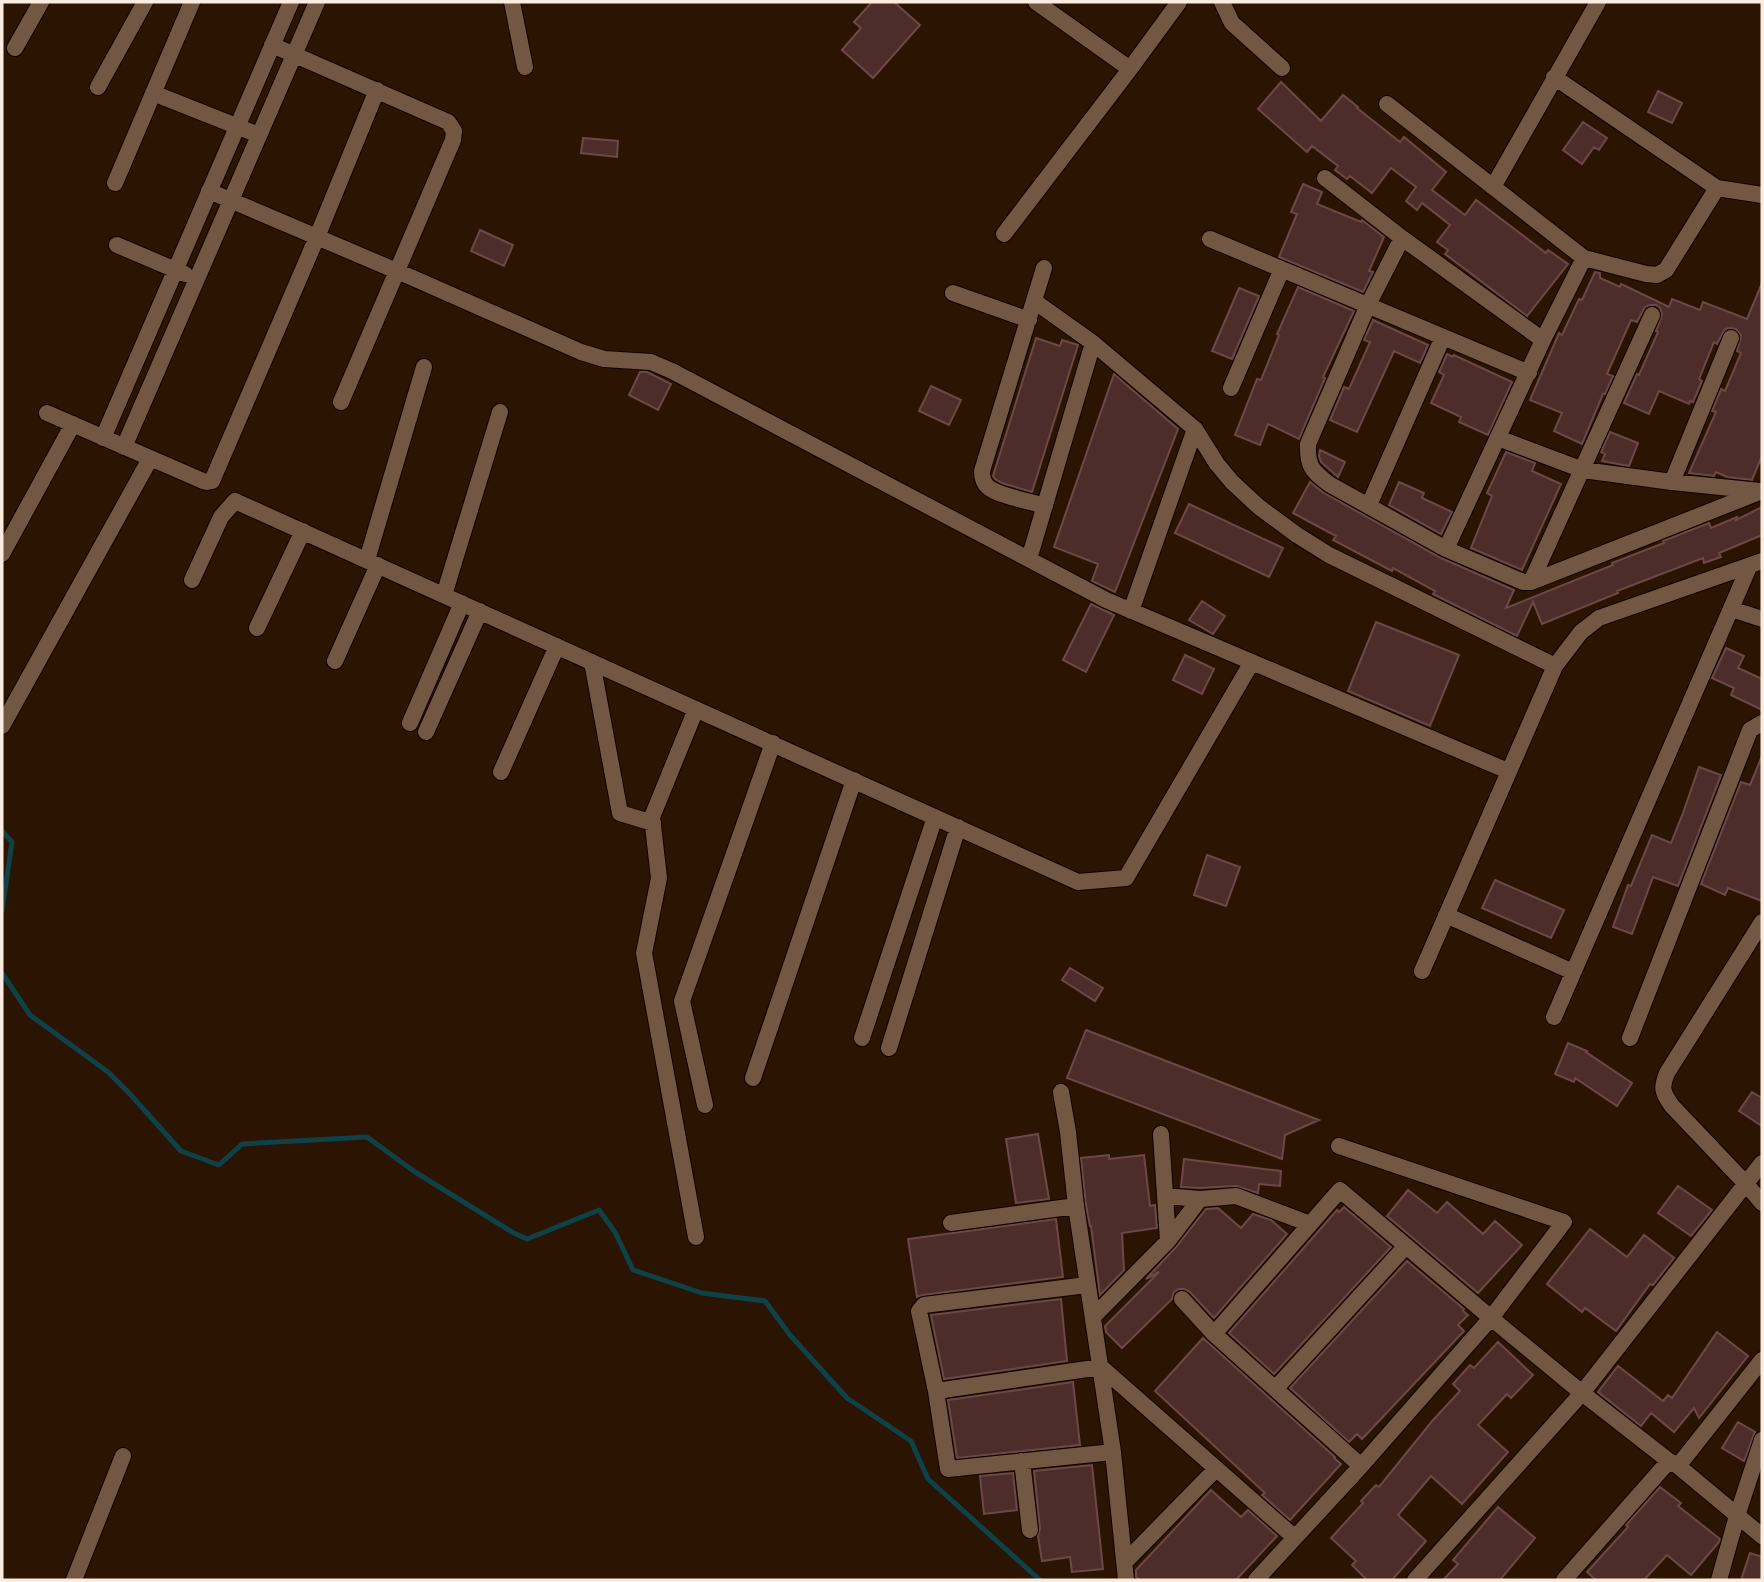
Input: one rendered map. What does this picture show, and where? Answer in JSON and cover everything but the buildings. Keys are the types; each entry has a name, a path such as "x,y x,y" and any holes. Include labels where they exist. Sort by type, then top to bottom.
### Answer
{"street":[{"path":"15,48 41,2"},
{"path":"98,87 145,2"},
{"path":"116,183 192,2"},
{"path":"103,438 291,2"},
{"path":"124,447 317,2"},
{"path":"512,2 526,67"},
{"path":"1036,2 1130,69"},
{"path":"1004,234 1179,2"},
{"path":"1222,2 1232,23 1282,68"},
{"path":"1493,187 1598,2"},
{"path":"272,45 448,122 454,131 453,140 341,401"},
{"path":"1555,77 1717,188 1762,195"},
{"path":"47,413 203,481 212,481 377,90"},
{"path":"153,93 259,135"},
{"path":"1387,104 1584,258 1646,274 1657,275 1665,270 1717,188"},
{"path":"1325,178 1402,238 1543,340"},
{"path":"209,191 582,352 604,359 651,362 672,371 1106,600 1508,771"},
{"path":"1402,238 1368,305 1308,444 1309,465 1323,480 1446,549 1523,582 1531,582 1762,491"},
{"path":"1210,239 1529,373"},
{"path":"117,245 197,280"},
{"path":"1446,549 1584,258"},
{"path":"1044,268 982,471 982,479 995,491 1045,506"},
{"path":"1231,388 1282,269"},
{"path":"953,293 1029,320"},
{"path":"1034,301 1093,343 1195,429 1232,482 1259,507 1297,535 1329,555 1555,666"},
{"path":"1531,582 1651,315"},
{"path":"1369,505 1443,337"},
{"path":"1672,482 1731,338"},
{"path":"1029,559 1093,343"},
{"path":"335,660 373,563 424,367"},
{"path":"444,595 500,412"},
{"path":"2,554 73,424"},
{"path":"1132,611 1195,429"},
{"path":"1498,438 1583,470 1762,491"},
{"path":"2,726 150,459"},
{"path":"192,580 221,517 235,501 1078,882 1126,878 1252,662"},
{"path":"257,628 303,531"},
{"path":"1422,971 1555,666 1581,632 1599,618 1756,564"},
{"path":"1554,1017 1731,609 1756,564"},
{"path":"410,723 462,603"},
{"path":"1731,609 1762,619"},
{"path":"426,732 480,611"},
{"path":"501,772 557,646"},
{"path":"592,662 620,813 653,824"},
{"path":"696,709 652,817 659,878 644,953 696,1237"},
{"path":"1630,1038 1749,730 1762,723"},
{"path":"705,1105 682,1002 773,743"},
{"path":"753,1078 855,780"},
{"path":"862,1038 935,817"},
{"path":"889,1048 958,827"},
{"path":"1446,915 1573,972"},
{"path":"1762,922 1667,1073 1662,1086 1665,1097 1672,1106 1762,1203"},
{"path":"1061,1092 1069,1132 1076,1206 1113,1452 1126,1580"},
{"path":"1161,1134 1168,1241"},
{"path":"1256,1580 1491,1318 1564,1222 1339,1146"},
{"path":"1415,1580 1582,1393 1762,1163"},
{"path":"1214,1334 1340,1190 1582,1393 1762,1536"},
{"path":"1165,1196 1200,1199 1236,1196 1310,1224"},
{"path":"1093,1317 1168,1241 1200,1199"},
{"path":"951,1223 1076,1206"},
{"path":"1276,1388 1406,1247"},
{"path":"1087,1285 924,1305 919,1311 936,1391 948,1469 1113,1452"},
{"path":"1182,1299 1214,1334 1361,1466"},
{"path":"1564,1580 1674,1464 1762,1360"},
{"path":"936,1391 1101,1367 1294,1537"},
{"path":"1719,1580 1762,1440"},
{"path":"74,1580 123,1456"},
{"path":"1022,1461 1030,1530"},
{"path":"1125,1562 1216,1469"}],"waterway":[{"path":"2,831 12,842 2,911"},
{"path":"2,973 30,1015 108,1072 181,1151 219,1165 242,1144 367,1137 415,1172 527,1239 599,1210 615,1232 633,1270 702,1293 765,1301 790,1335 847,1398 911,1441 928,1479 1040,1580"}]}
